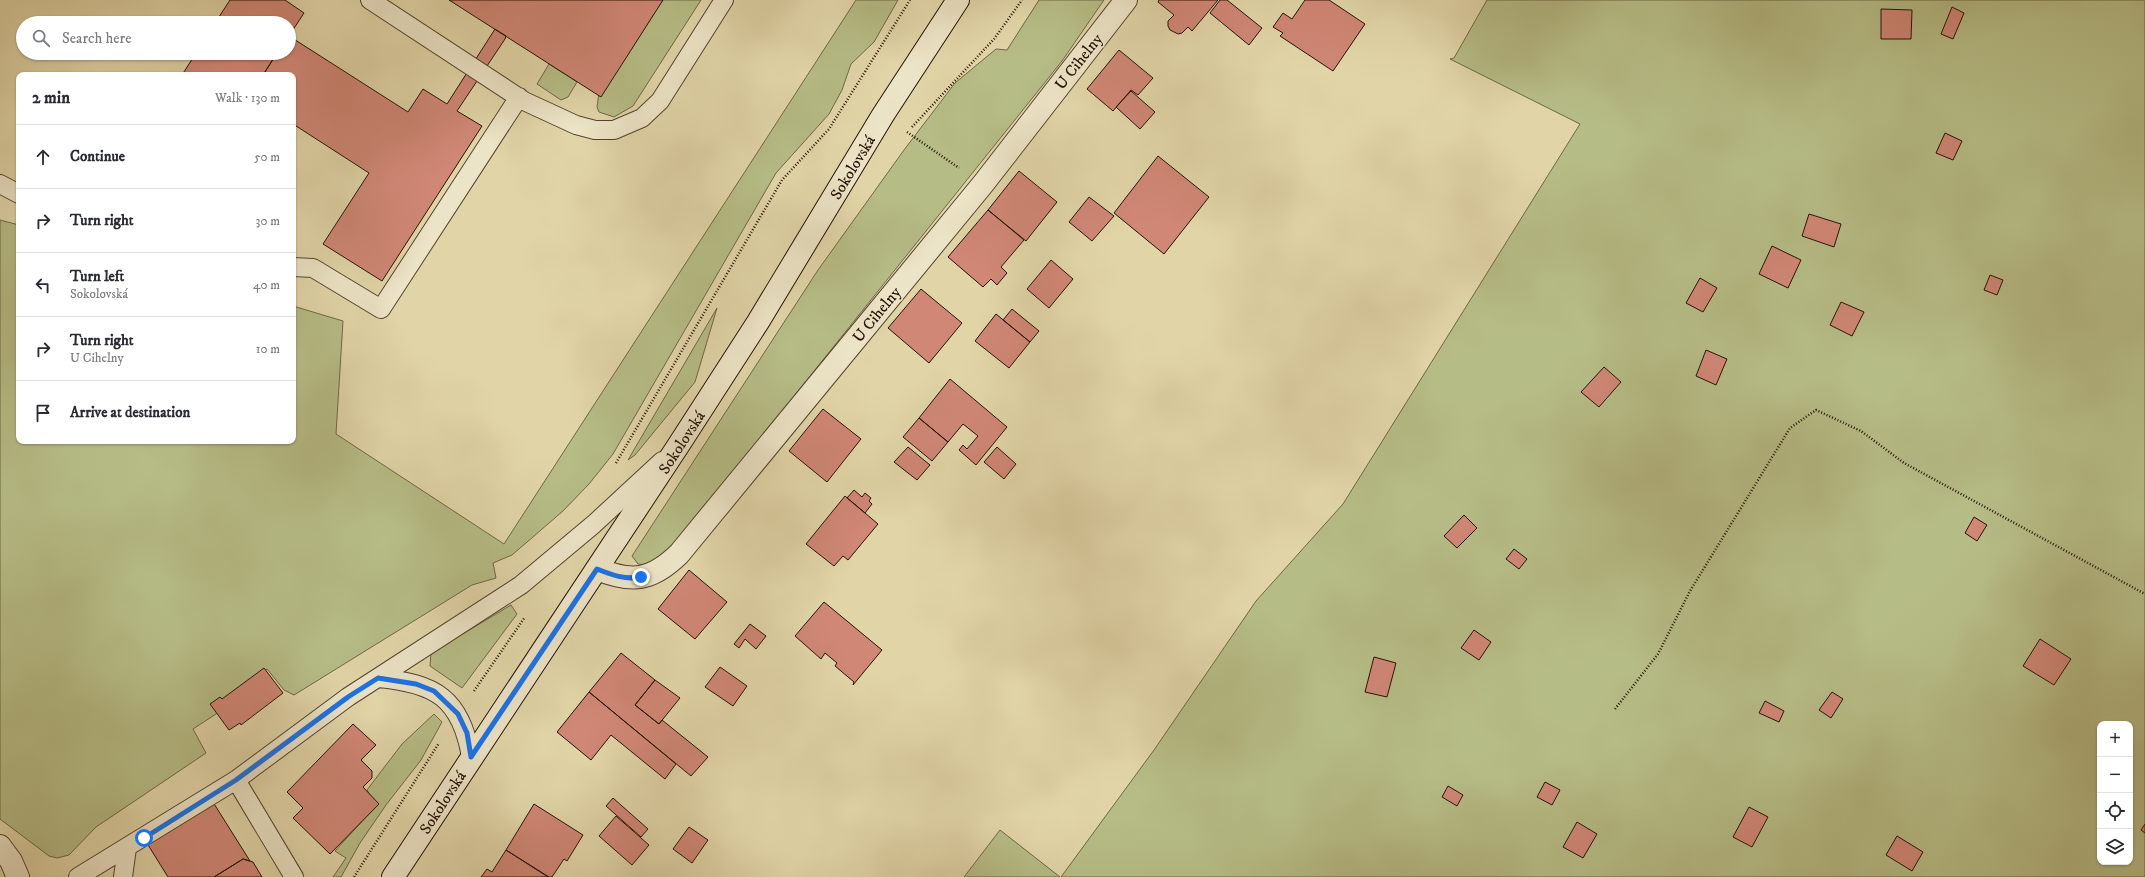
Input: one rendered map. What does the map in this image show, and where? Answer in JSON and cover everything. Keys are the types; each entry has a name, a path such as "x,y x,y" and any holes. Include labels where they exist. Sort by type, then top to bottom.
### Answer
{"main road":[{"name":"Sokolovská","path":"393,877 678,446 758,322 883,115 958,0"},
{"name":"U Cihelny","path":"597,569 617,577 641,577 661,569 680,554 983,184 1126,0"},
{"path":"0,846 11,861 18,877"}],"lane":[{"path":"370,0 519,97 576,125 595,130 614,130 642,118 660,101 724,0"},
{"path":"296,267 313,268 381,309 519,97"},
{"path":"0,184 16,192"},
{"path":"78,877 236,780 348,697 520,585 594,524 678,446"},
{"path":"378,678 416,684 434,691 458,714 467,733 471,757"},
{"path":"236,780 294,877"},
{"path":"123,877 127,848"}],"path":[{"path":"613,468 782,180 828,129 910,0"},
{"path":"908,132 994,39 1022,0"},
{"path":"852,93 983,184"},
{"path":"1615,709 1658,654 1690,591 1790,428 1816,410 1861,431 1904,463 2145,594"},
{"path":"354,877 458,714 527,613 520,585"}],"green space":[{"path":"658,0 701,0 633,106 614,117 599,112 597,107 599,93"},
{"path":"856,0 898,0 874,42 851,64 842,90 829,114 776,173 613,454 589,484 563,511 512,555 493,563 496,578 472,585 294,695 284,690 267,669 216,714 193,729 206,753 96,827 69,855 57,858 49,856 0,819 0,220 16,224 16,444 296,444 296,307 343,321 336,434 504,544"},
{"path":"1039,0 1104,0 1062,61 663,560 647,565 638,564 632,556 818,270 904,150 955,83 996,49 1007,50"},
{"path":"1487,0 2145,0 2145,877 1061,877 1154,750 1256,601 1343,504 1580,124 1450,59 1454,58"},
{"path":"549,64 577,82 568,97 561,100 537,84"},
{"path":"717,308 695,382 635,455 628,460"},
{"path":"511,605 517,614 462,688 430,666 431,653"},
{"path":"434,714 442,722 421,760 386,805 360,843 341,877 333,877 346,858 335,851 377,805 367,790 402,744"},
{"path":"1000,830 1060,877 964,877"}],"building":[{"path":"230,0 285,0 304,13 296,25 296,16 220,16"},
{"path":"449,0 663,0 601,97"},
{"path":"1159,0 1218,0 1192,31 1188,27 1182,33 1178,34 1170,30 1168,26 1168,21 1174,15 1158,2"},
{"path":"1220,0 1227,0 1262,28 1249,45 1210,13"},
{"path":"1305,0 1329,0 1365,24 1333,71 1280,36 1283,33 1273,27 1283,13 1292,19"},
{"path":"1952,7 1964,13 1953,39 1941,34"},
{"path":"1881,9 1912,10 1911,39 1881,39"},
{"path":"495,29 506,36 457,111 482,126 382,281 323,244 369,173 296,126 296,72 265,72 273,60 296,60 296,40 408,112 423,89 447,104"},
{"path":"1119,50 1153,78 1138,95 1131,90 1113,111 1087,89"},
{"path":"192,60 273,60 265,72 184,72"},
{"path":"1131,91 1155,112 1140,129 1116,107"},
{"path":"1945,133 1962,141 1953,160 1936,153"},
{"path":"1158,156 1209,197 1164,254 1114,213"},
{"path":"1019,171 1057,202 1026,241 988,210"},
{"path":"1089,197 1114,216 1092,241 1069,222"},
{"path":"988,210 1024,240 1001,267 1007,273 997,285 991,279 983,287 948,257"},
{"path":"1809,214 1841,224 1834,247 1802,236"},
{"path":"1772,246 1801,260 1788,288 1759,274"},
{"path":"1051,260 1073,279 1049,308 1027,289"},
{"path":"1990,275 2003,280 1997,295 1984,290"},
{"path":"1700,278 1717,288 1703,312 1686,303"},
{"path":"921,289 962,323 929,363 888,328"},
{"path":"1841,302 1864,312 1852,336 1830,325"},
{"path":"1012,309 1039,331 1030,342 1003,320"},
{"path":"996,314 1030,342 1009,368 975,341"},
{"path":"1706,350 1727,359 1716,385 1696,376"},
{"path":"1604,367 1621,382 1599,407 1581,392"},
{"path":"950,379 1007,427 976,465 959,450 963,445 967,449 978,436 963,424 948,442 919,418"},
{"path":"823,409 861,439 827,482 789,451"},
{"path":"919,418 948,442 932,461 903,437"},
{"path":"908,447 930,465 917,480 894,462"},
{"path":"997,447 1016,464 1004,479 984,462"},
{"path":"854,490 862,497 865,493 871,498 869,501 872,504 865,513 847,498"},
{"path":"845,496 878,524 848,560 843,556 834,566 806,544"},
{"path":"1464,515 1477,528 1457,548 1444,536"},
{"path":"1974,517 1987,525 1977,541 1965,533"},
{"path":"1514,549 1527,559 1519,569 1506,559"},
{"path":"689,570 727,602 695,639 658,609"},
{"path":"824,602 882,650 853,685 854,682 835,666 837,663 825,653 821,659 795,636"},
{"path":"750,624 766,636 756,649 745,639 739,648 734,644"},
{"path":"1474,630 1491,642 1479,660 1461,648"},
{"path":"2040,639 2071,659 2054,685 2023,666"},
{"path":"621,653 655,680 635,705 659,724 662,720 708,757 691,776 589,692"},
{"path":"1374,657 1396,663 1387,697 1365,692"},
{"path":"720,667 747,686 733,706 705,687"},
{"path":"264,668 283,693 241,725 240,723 229,730 210,704 220,697 222,699"},
{"path":"655,680 680,698 659,724 635,705"},
{"path":"589,692 676,764 665,779 611,735 591,760 557,732"},
{"path":"1832,692 1843,699 1831,718 1819,710"},
{"path":"1765,701 1784,711 1779,722 1759,713"},
{"path":"353,724 376,745 361,760 372,771 372,778 363,787 379,804 330,854 293,818 303,808 287,792"},
{"path":"1545,782 1560,790 1552,805 1537,797"},
{"path":"1448,786 1463,795 1457,806 1442,797"},
{"path":"206,791 250,861 243,859 214,877 168,877 140,832"},
{"path":"613,798 648,829 641,837 606,806"},
{"path":"534,804 583,835 567,861 564,859 552,877 549,877 506,850"},
{"path":"1749,807 1768,817 1752,847 1733,837"},
{"path":"616,816 649,845 632,865 599,836"},
{"path":"1577,822 1597,834 1583,858 1563,847"},
{"path":"2145,824 2145,833 2141,830"},
{"path":"689,827 708,840 692,863 673,849"},
{"path":"1897,836 1923,852 1912,871 1886,855"},
{"path":"506,850 548,877 481,877 487,869 492,872"},
{"path":"243,859 253,862 262,877 214,877"}],"route":[{"path":"144,838 236,780 348,697 378,678 416,684 434,691 445,700 458,714 467,733 471,757 597,569 617,577 641,577"}]}
